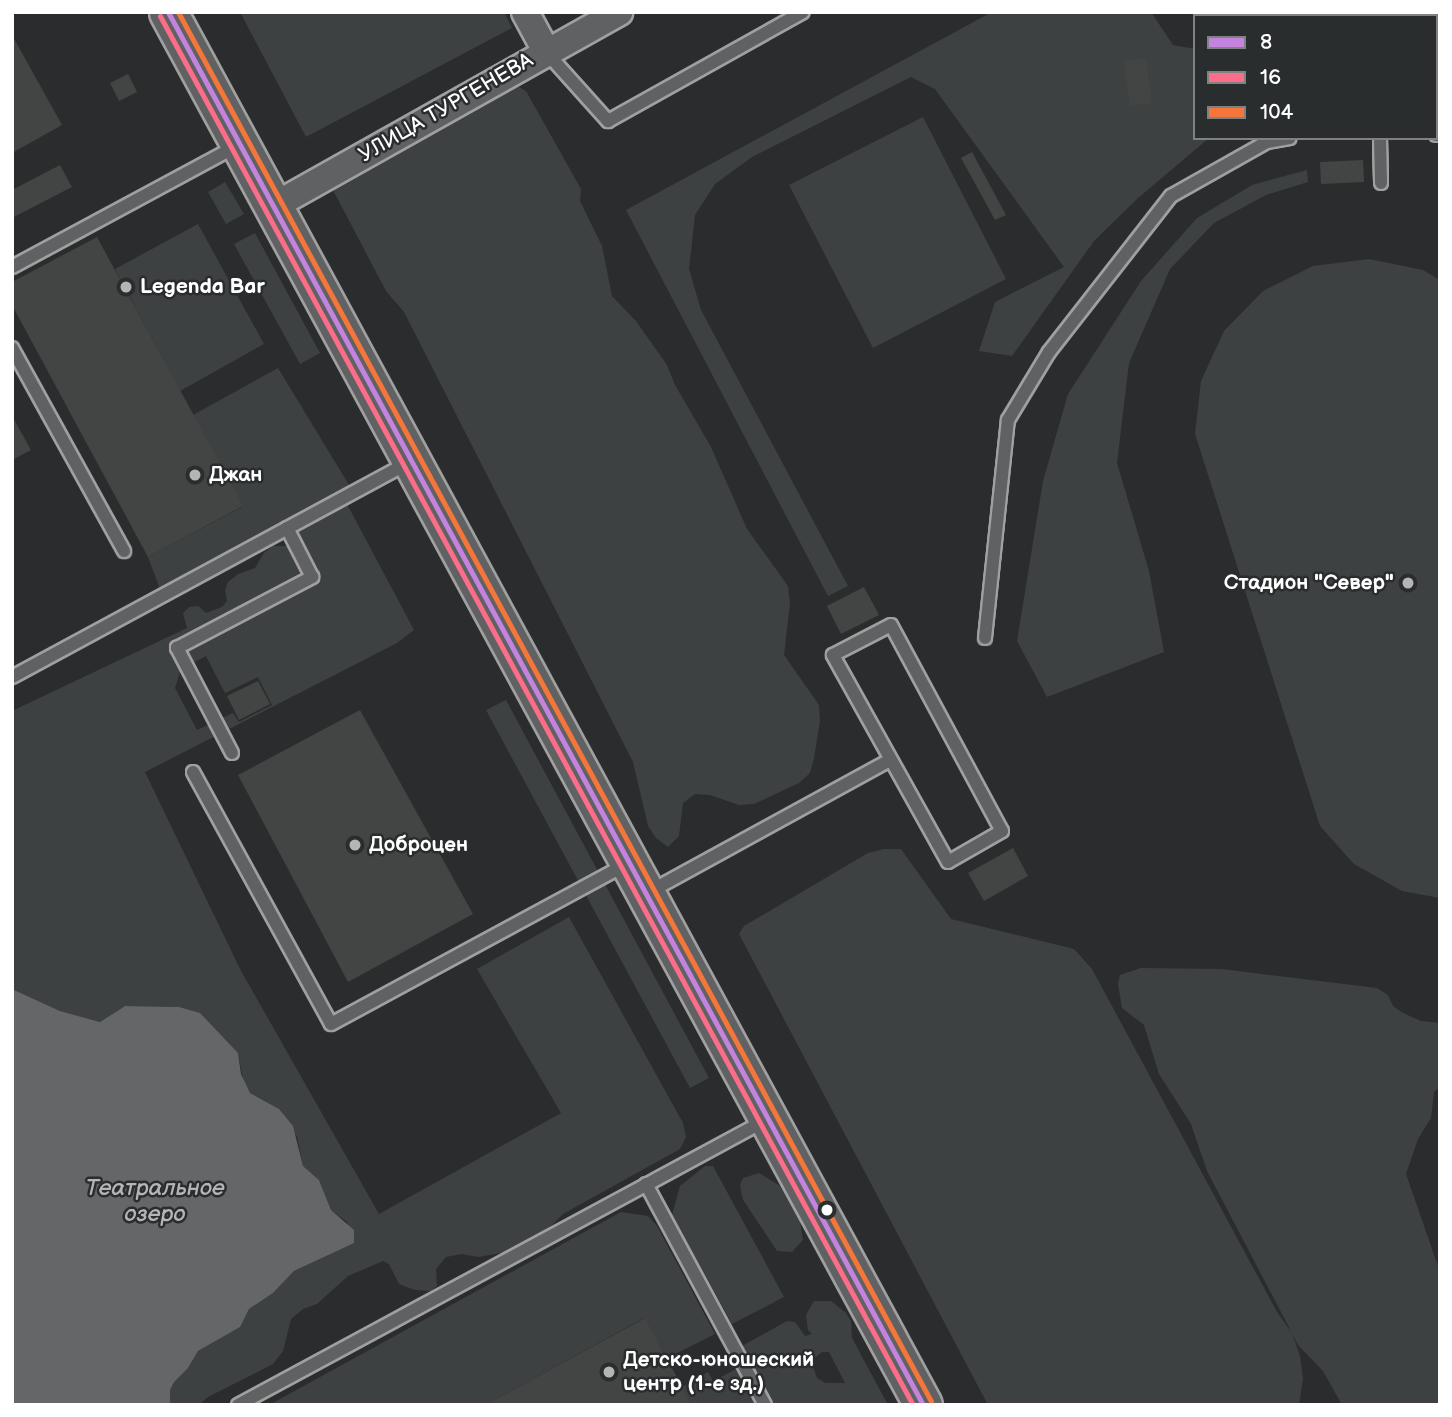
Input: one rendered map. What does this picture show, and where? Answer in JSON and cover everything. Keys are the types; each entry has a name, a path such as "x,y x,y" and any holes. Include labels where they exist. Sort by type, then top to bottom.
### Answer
{"main road":[{"path":"168,12 923,1405"}],"street":[{"path":"525,12 546,51"},
{"name":"УЛИЦА ТУРГЕНЕВА","path":"274,206 546,51 620,12"}],"lane":[{"path":"546,51 608,121 803,12"},
{"path":"985,638 1008,420 1049,352 1171,196 1267,142 1278,140"},
{"path":"1380,140 1381,183"},
{"path":"12,267 240,144"},
{"path":"12,348 124,551"},
{"path":"12,677 412,461"},
{"path":"232,753 177,648 312,577 287,528"},
{"path":"891,625 1002,831 948,862 890,760 833,655 891,625"},
{"path":"193,772 331,1024 890,760"},
{"path":"238,1405 769,1118"},
{"path":"646,1184 765,1405"}],"shaded area":[{"path":"240,12 504,12 512,28 306,137"},
{"path":"992,12 1151,12 1173,45 1193,49 1193,140 1207,140 1137,199 1094,241 1012,356 979,351 995,302 1064,267 935,89 911,77 752,157 715,184 695,215 689,269 701,310 848,586 828,596 626,210"},
{"path":"519,87 526,91 581,189 580,201 602,246 612,296 636,321 667,365 675,385 711,447 747,529 788,586 790,603 784,655 819,705 820,721 810,773 799,783 754,804 739,805 710,795 695,794 683,803 679,836 668,847 656,838 648,826 633,762 404,312 386,291 334,192 334,185 510,88"},
{"path":"923,117 1006,279 873,348 789,185"},
{"path":"1307,170 1308,182 1266,195 1214,223 1170,269 1129,363 1117,463 1149,571 1164,652 1047,697 1017,641 1043,481 1068,394 1141,281 1197,218 1252,185"},
{"path":"225,182 244,214 226,224 208,192"},
{"path":"198,224 264,344 180,391 115,269"},
{"path":"255,233 320,353 300,364 234,244"},
{"path":"1369,259 1423,270 1440,280 1440,898 1402,891 1354,864 1320,826 1195,434 1201,381 1224,331 1263,291 1313,266"},
{"path":"278,368 349,485 340,491 414,630 397,643 145,772 240,969 379,1214 561,1113 477,969 569,917 683,1123 686,1137 680,1149 563,1214 551,1226 507,1252 478,1257 462,1254 446,1257 436,1269 437,1286 431,1291 415,1290 399,1284 389,1264 383,1261 348,1276 317,1304 303,1309 291,1319 283,1351 273,1364 208,1397 202,1402 203,1405 170,1405 170,1390 174,1381 188,1368 198,1351 239,1327 249,1309 273,1293 294,1271 353,1243 347,1222 331,1210 319,1180 303,1166 297,1136 270,1104 250,1093 244,1084 238,1053 179,1007 125,1006 100,1022 60,1011 12,989 12,711 187,628 183,613 189,607 198,606 206,613 222,607 227,601 225,590 228,582 238,574 255,568 264,553 273,546 288,546 304,576 314,576 284,523 162,594 148,557 242,507 193,415","holes":["206,656 225,693 258,677 272,705 239,722 233,713 197,730 175,688 181,669"]},
{"path":"506,700 709,1078 690,1088 486,710"},
{"path":"901,849 951,919 1074,949 1092,969 1277,1312 1292,1333 1300,1356 1303,1379 1299,1405 988,1405 739,934 744,926 868,853"},
{"path":"1141,968 1222,969 1377,988 1388,995 1393,1006 1403,1013 1421,1021 1440,1023 1440,1087 1434,1092 1431,1118 1418,1139 1406,1174 1440,1272 1440,1405 1342,1405 1323,1371 1298,1345 1207,1171 1191,1124 1159,1074 1144,1025 1122,1008 1118,984 1120,975"},
{"path":"705,1166 713,1166 784,1297 732,1324 672,1215 680,1186"},
{"path":"759,1173 780,1186 799,1216 803,1240 792,1252 777,1251 743,1200 740,1185 743,1178"},
{"path":"621,1212 648,1216 657,1226 715,1334 667,1358 644,1318 485,1405 269,1405"},
{"path":"814,1301 831,1301 846,1313 851,1321 852,1338 888,1405 774,1405 742,1346 787,1321 795,1322 805,1336 812,1334 808,1330 806,1315","holes":["822,1352 829,1352 845,1383 825,1383 817,1378 811,1361"]},
{"path":"736,1369 755,1405 692,1405 682,1387 708,1372 713,1381"}],"water":[{"name":"Театральное озеро","path":"12,989 60,1011 100,1022 125,1006 179,1007 200,1013 238,1053 241,1074 250,1093 279,1109 293,1126 303,1166 319,1180 331,1210 354,1230 354,1243 294,1271 273,1293 249,1309 240,1327 198,1351 188,1368 174,1382 170,1390 170,1405 12,1405"}],"building":[{"path":"1212,12 1252,14 1212,14"},
{"path":"12,35 62,125 12,153"},
{"path":"1146,58 1152,103 1130,106 1124,61"},
{"path":"128,74 137,92 119,101 110,83"},
{"path":"972,152 1006,215 995,220 961,158"},
{"path":"1363,160 1364,182 1321,184 1320,162"},
{"path":"60,165 72,187 12,218 12,190"},
{"path":"97,237 243,506 148,557 12,305 12,282"},
{"path":"12,416 31,450 12,460"},
{"path":"864,587 879,615 841,634 827,606"},
{"path":"258,681 270,704 239,720 227,696"},
{"name":"Доброцен","path":"360,710 473,914 348,982 238,775"},
{"path":"1013,848 1028,876 984,901 968,873"},
{"name":"Детско-юношеский центр (1-е зд.)","path":"645,1318 692,1405 485,1405"}],"transit line":[{"name":"8","path":"168,12 923,1405"},
{"name":"104","path":"178,12 931,1401"},
{"name":"16","path":"160,16 913,1405"}],"place":[{"name":"Legenda Bar","path":"126,287"},
{"name":"Джан","path":"195,475"},
{"name":"Стадион \"Север\"","path":"1408,583"},
{"name":"Доброцен","path":"355,845"},
{"name":"Детско-юношеский центр (1-е зд.)","path":"609,1372"}]}
